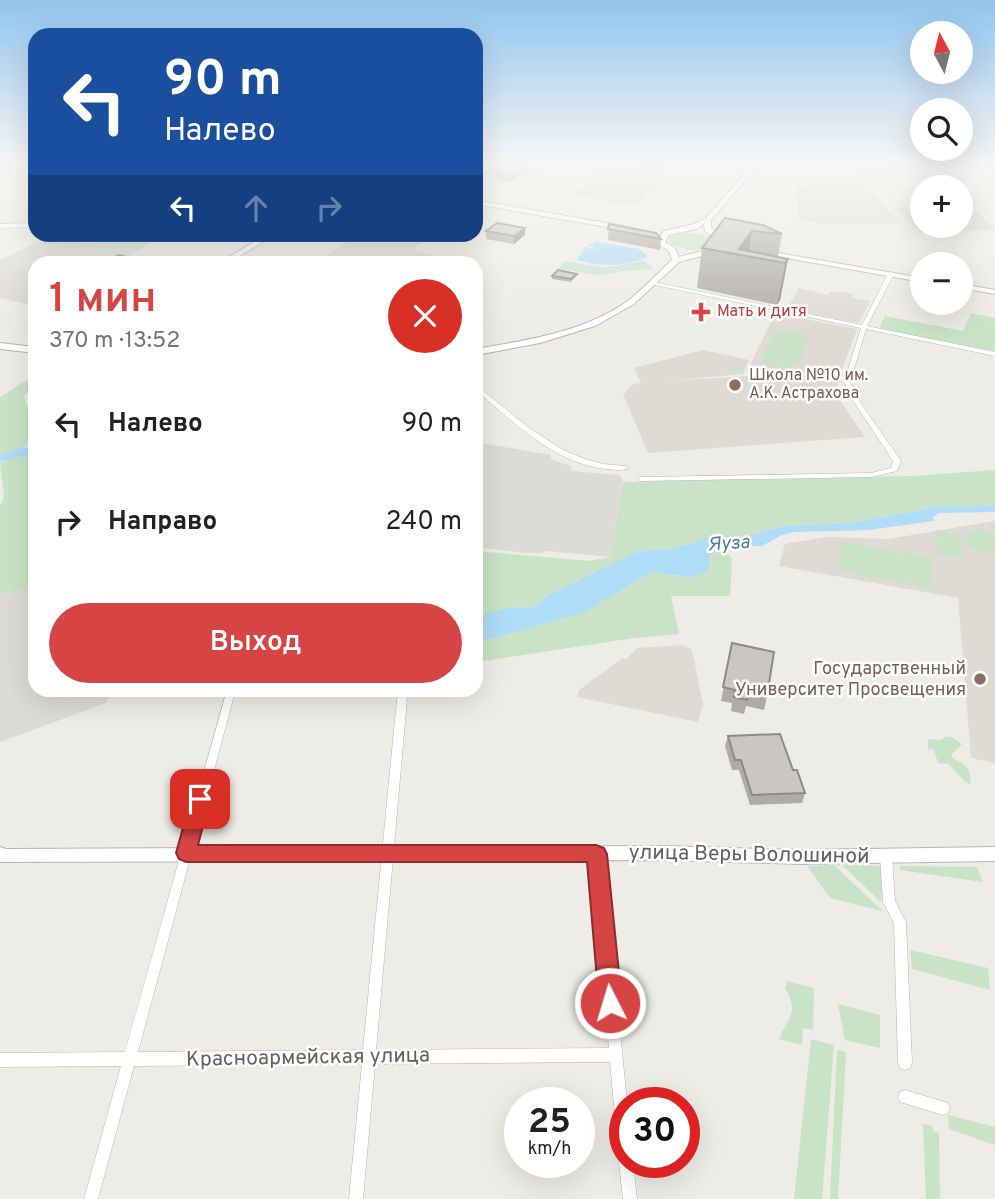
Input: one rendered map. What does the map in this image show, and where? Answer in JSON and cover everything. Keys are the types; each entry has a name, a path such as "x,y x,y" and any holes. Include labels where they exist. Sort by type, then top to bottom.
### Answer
{"street":[{"path":"573,219 636,230 679,230 717,235 723,243 715,250"},
{"path":"676,260 675,253 665,244 664,235 707,220"},
{"path":"483,351 581,328 618,311 653,285 676,260 733,246 706,226 707,220"},
{"path":"0,226 28,225"},
{"path":"636,230 665,244 701,253"},
{"path":"235,256 259,242"},
{"path":"750,249 910,277"},
{"path":"643,479 871,475 894,469 897,461 848,386 864,327 891,274"},
{"path":"653,285 995,354"},
{"path":"973,288 995,292"},
{"path":"0,346 28,349"},
{"path":"483,393 529,432 561,452 593,465 625,468"},
{"path":"91,1199 229,697"},
{"path":"356,1199 402,699"},
{"name":"улица Веры Волошиной","path":"1,855 663,853 801,858 995,855"},
{"path":"596,854 618,1087"},
{"path":"886,856 889,902 900,922 905,1063"},
{"name":"Красноармейская улица","path":"0,1060 615,1055"},
{"path":"905,1097 943,1108"},
{"path":"628,1178 630,1199"}],"shaded area":[{"path":"896,219 900,223 830,225 799,220"},
{"path":"973,219 984,219 995,229 973,230"},
{"path":"38,242 154,242 129,256 28,256 28,304 0,298 0,260"},
{"path":"346,242 423,242 413,250 434,255 326,256"},
{"path":"799,288 828,295 830,292 853,294 852,298 870,301 859,323 787,309"},
{"name":"Школа №10 им. А.К. Астрахова","path":"795,317 857,329 837,384 841,398 839,399 865,437 648,453 623,394 633,384 641,383 634,368 703,350 749,360 743,374 667,381 750,376 747,371 773,318"},
{"path":"483,443 551,455 551,459 571,466 571,471 619,475 623,481 611,557 544,551 523,553 483,548"},
{"name":"Государственный Университет Просвещения","path":"995,521 995,763 971,758 958,598 779,566 785,544 827,537 888,539"},
{"path":"28,589 28,697 109,697 106,703 0,742 0,594"},
{"path":"683,645 692,650 703,704 698,722 577,697 579,690 623,658 626,659 637,648"}],"green space":[{"path":"685,232 712,237 704,249 688,250 669,243 669,237"},
{"path":"97,242 150,242 137,249"},
{"path":"565,261 604,268 644,261 654,269 622,271 607,268 621,272 597,275 557,270"},
{"path":"973,313 995,318 995,351 879,329 885,316 963,331"},
{"path":"785,330 799,332 808,338 799,364 787,369 767,365 761,357 774,334"},
{"path":"28,379 28,393 24,396 28,406 28,445 0,456 0,397"},
{"path":"16,456 25,456 28,462 28,589 0,594 0,505 4,497 0,463"},
{"path":"995,470 995,506 939,507 851,523 784,526 739,538 708,538 671,549 639,551 548,595 536,607 510,608 483,615 483,552 588,561 611,557 623,482 913,476"},
{"path":"976,529 995,533 995,553 977,550 969,545 968,533"},
{"path":"936,530 960,534 961,558 937,554"},
{"path":"842,542 932,558 932,588 839,571"},
{"path":"722,545 732,559 730,596 671,596 679,634 634,638 483,661 483,641 582,613 651,572 679,576 709,568 710,548"},
{"path":"952,737 962,744 951,755 968,768 970,784 949,764 938,763 934,750 928,749 928,739 941,740"},
{"path":"834,865 886,912 830,898 807,866"},
{"path":"842,865 884,866 881,902"},
{"path":"900,866 977,867 983,882 900,870"},
{"path":"910,950 988,968 990,990 912,969"},
{"path":"787,981 814,988 813,1030 803,1028 802,1045 779,1039 792,1009 785,988"},
{"path":"838,1004 880,1015 880,1048 845,1040"},
{"path":"811,1039 834,1045 822,1199 794,1199"},
{"path":"837,1050 846,1052 838,1199 830,1199"},
{"path":"948,1115 995,1127 995,1145 949,1129"},
{"path":"923,1124 933,1126 933,1131 939,1133 940,1199 926,1199"}],"water":[{"path":"596,242 639,249 648,256 613,265 577,260 586,247 599,250 589,245"},
{"path":"995,506 995,512 939,513 933,517 934,521 868,530 795,532 782,535 762,546 714,546 710,548 707,573 689,577 651,572 583,613 483,641 483,614 510,608 536,607 548,595 639,551 671,549 708,538 739,538 784,526 851,523 939,507"}],"building":[{"path":"724,219 730,219 763,225 782,234 752,231 739,249 788,259 785,263 702,248"},
{"path":"497,223 525,228 514,236 486,231"},
{"path":"609,224 656,233 661,239 608,229"},
{"path":"558,270 577,274 571,279 552,276"},
{"path":"732,643 774,652 767,696 749,693 747,700 734,697 735,690 723,687"},
{"path":"780,734 805,793 752,795 741,760 735,760 728,736"}],"waterway":[{"name":"Яуза","path":"0,458 26,451 28,453"}],"place":[{"name":"Мать и дитя","path":"701,312"},
{"name":"Школа №10 им. А.К. Астрахова","path":"735,385"},
{"name":"Государственный Университет Просвещения","path":"980,679"}],"route":[{"path":"200,799 186,853 596,854 610,1003"}]}
